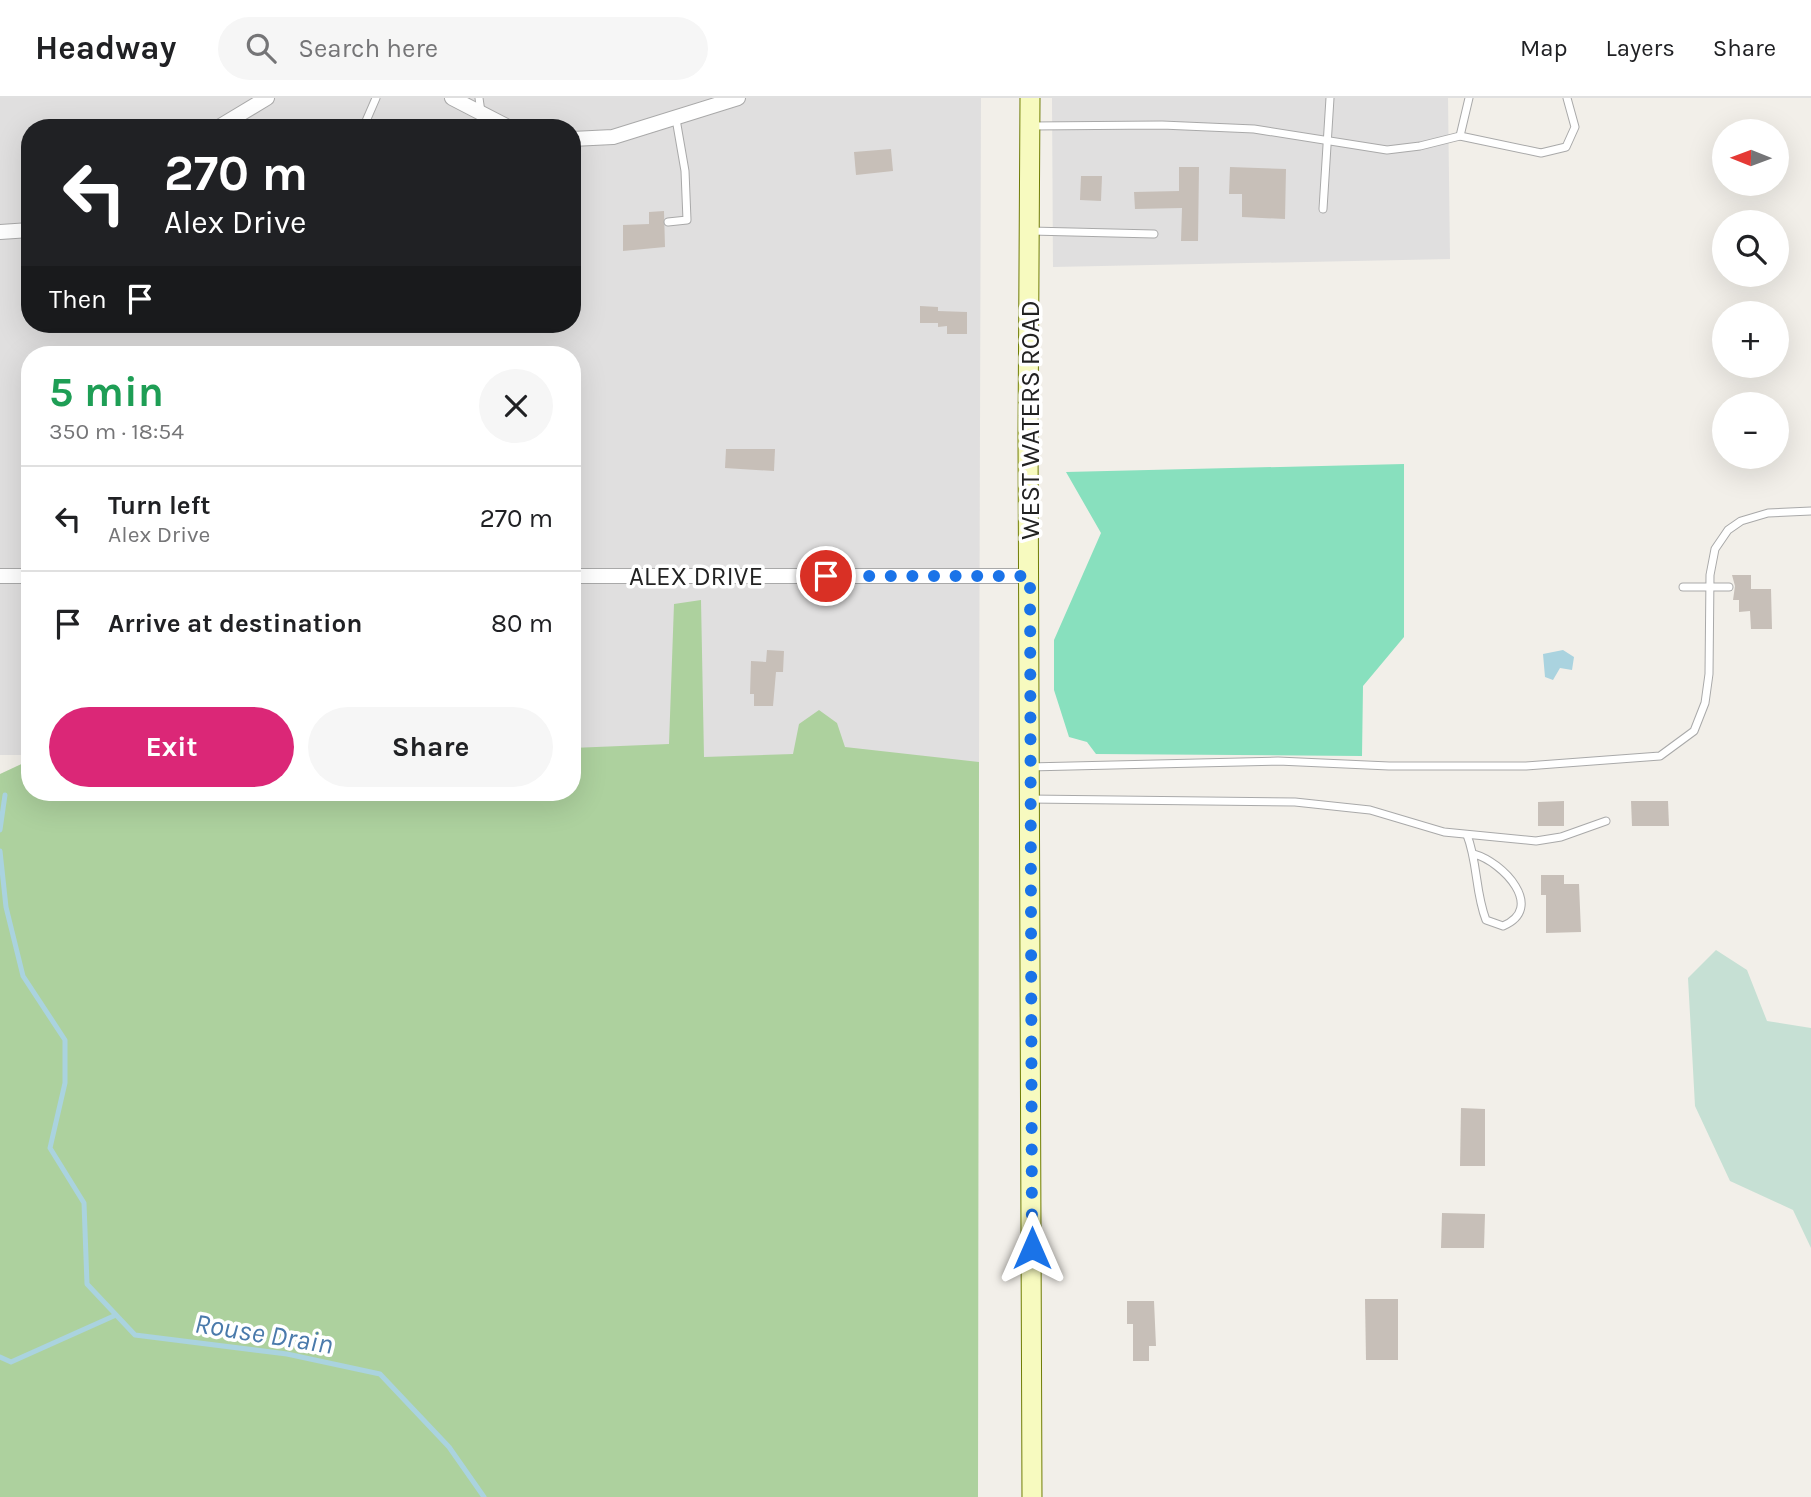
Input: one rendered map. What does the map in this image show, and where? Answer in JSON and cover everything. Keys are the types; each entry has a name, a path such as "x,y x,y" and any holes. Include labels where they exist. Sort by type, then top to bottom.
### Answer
{"street":[{"path":"232,119 267,98"},
{"path":"452,98 480,106 498,119"},
{"path":"581,139 613,137 738,98"},
{"name":"WEST WATERS ROAD","path":"1030,98 1028,799 1032,1497"},
{"path":"0,232 21,231"},
{"path":"0,576 21,576"},
{"name":"ALEX DRIVE","path":"581,576 1030,576"}],"lane":[{"path":"367,119 376,98"},
{"path":"1322,209 1329,98"},
{"path":"1460,136 1469,98"},
{"path":"1030,126 1162,125 1254,129 1387,150 1460,136 1541,153 1566,148 1574,127 1567,98"},
{"path":"668,222 687,220 685,171 676,119"},
{"path":"1030,231 1154,234"},
{"path":"1028,767 1278,761 1390,766 1526,766 1660,756 1694,731 1705,703 1709,674 1709,587 1715,549 1728,530 1741,521 1768,513 1811,511"},
{"path":"1683,587 1729,587"},
{"path":"1028,799 1323,804 1370,810 1444,832 1548,841 1606,821"},
{"path":"1467,835 1474,854 1479,901 1486,920 1503,926 1514,922 1522,912 1522,900 1516,887 1502,868 1474,854"}],"shaded area":[{"path":"0,98 981,98 979,762 581,759 581,346 21,346 21,755 0,755"},
{"path":"1052,98 1448,98 1450,259 1053,267"}],"green space":[{"path":"1404,464 1404,637 1363,686 1362,756 1096,754 1087,742 1069,737 1054,690 1054,640 1101,533 1066,472"},
{"path":"701,600 704,757 793,754 799,724 819,710 837,723 845,747 979,762 978,1497 0,1497 0,774 21,764 21,801 581,801 581,748 669,744 674,604"},
{"path":"1716,950 1747,970 1767,1021 1811,1028 1811,1248 1793,1210 1730,1181 1695,1106 1688,978"}],"water":[{"path":"1563,650 1574,657 1572,670 1560,668 1553,680 1545,677 1543,654"}],"building":[{"path":"891,149 893,171 856,175 854,152"},
{"path":"1179,167 1199,167 1198,241 1181,241 1182,208 1135,209 1134,192 1179,191"},
{"path":"1230,167 1286,169 1285,219 1242,217 1242,194 1229,194"},
{"path":"1081,176 1102,176 1101,201 1080,200"},
{"path":"664,211 665,247 623,251 623,225 649,224 649,212"},
{"path":"920,306 938,307 938,323 920,323"},
{"path":"938,311 967,312 967,334 947,334 947,326 938,327"},
{"path":"726,449 775,449 774,471 725,468"},
{"path":"1732,575 1751,575 1751,589 1771,589 1772,629 1751,629 1750,611 1739,612 1739,600 1733,600 1735,586"},
{"path":"767,650 784,651 783,672 776,672 773,706 754,706 754,694 750,694 751,661 766,662"},
{"path":"1564,801 1564,826 1538,826 1538,802"},
{"path":"1631,801 1668,801 1669,826 1632,826"},
{"path":"1541,875 1564,875 1564,884 1579,884 1581,932 1546,933 1546,895 1541,895"},
{"path":"1461,1108 1485,1109 1485,1166 1460,1166"},
{"path":"1442,1213 1485,1214 1484,1248 1441,1248"},
{"path":"1365,1299 1398,1299 1398,1360 1366,1360"},
{"path":"1127,1301 1154,1301 1156,1346 1149,1346 1149,1361 1133,1361 1133,1324 1127,1324"}],"waterway":[{"path":"0,830 5,795"},
{"path":"0,851 6,907 23,976 65,1040 65,1083 50,1148 84,1203 87,1284 135,1335 287,1354 380,1374 449,1447 484,1497"},
{"name":"Rouse Drain","path":"0,1357 11,1362 116,1315"}],"route":[{"path":"826,576 1030,576 1028,799 1032,1248"}]}
